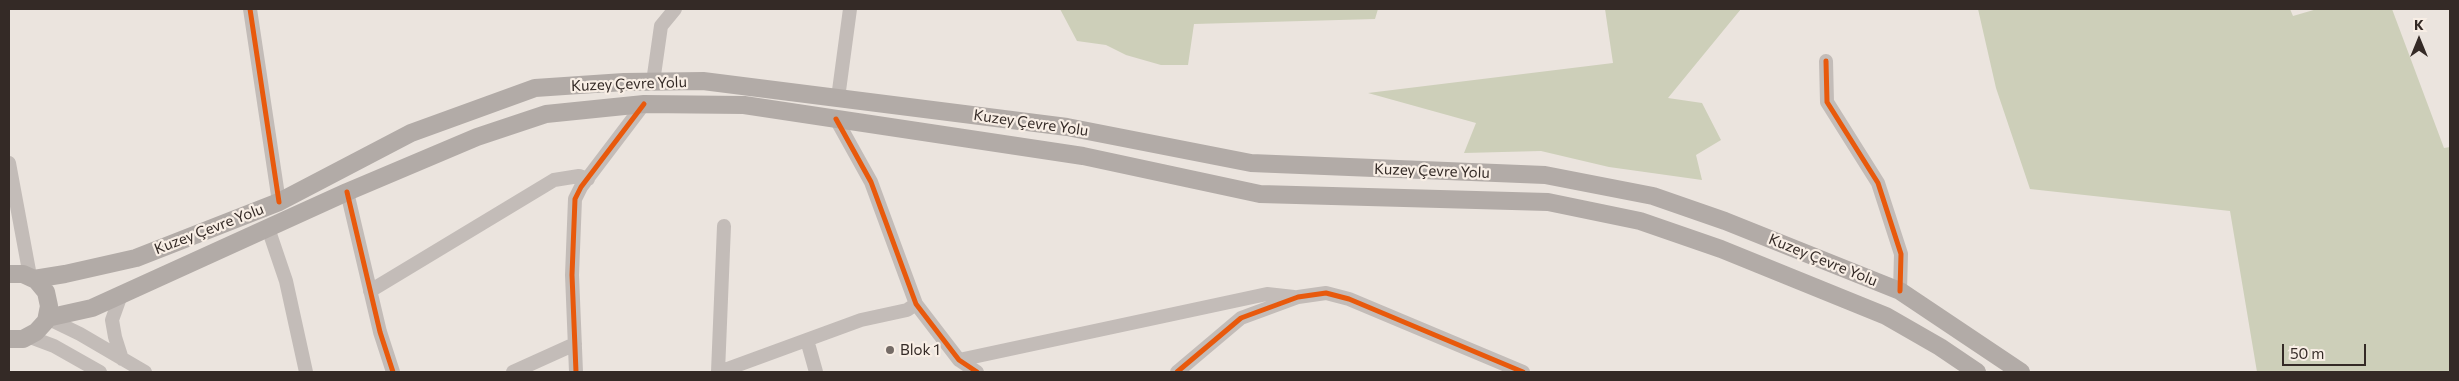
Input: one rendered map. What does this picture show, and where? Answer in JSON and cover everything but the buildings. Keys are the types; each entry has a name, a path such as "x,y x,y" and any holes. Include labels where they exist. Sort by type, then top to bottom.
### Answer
{"main road":[{"name":"Kuzey Çevre Yolu","path":"9,274 32,277 65,274 136,258 279,202 411,133 535,88 703,81 1067,127 1251,163 1545,175 1653,196 1725,222 1900,292 2021,372"},
{"name":"Kuzey Çevre Yolu","path":"47,318 92,308 347,192 477,137 546,114 644,104 744,105 1083,156 1260,194 1548,202 1640,221 1721,249 1886,316 1940,347 1977,372"},
{"path":"9,339 30,336 42,327 47,318 48,299 42,286 32,277"}],"street":[{"path":"250,9 279,202"},
{"path":"653,82 661,26 675,9"},
{"path":"838,98 850,9"},
{"path":"1826,61 1827,102 1878,183 1901,254 1900,292"},
{"path":"576,372 572,275 575,199 644,104"},
{"path":"836,119 871,182 916,304 959,360 977,372"},
{"path":"9,163 32,277"},
{"path":"370,291 554,180 579,176 588,179"},
{"path":"347,192 380,332 393,372"},
{"path":"724,226 718,372 862,320 907,310 916,304"},
{"path":"268,228 286,281 306,372"},
{"path":"1178,372 1242,318 1298,297 1326,293 1350,299 1523,372"},
{"path":"959,360 1268,294 1298,297"},
{"path":"120,295 112,320 122,359"},
{"path":"47,318 80,334 145,372"},
{"path":"30,336 54,346 100,372"},
{"path":"807,340 816,372"},
{"path":"513,372 575,344"}],"green space":[{"path":"1060,9 1378,9 1375,19 1194,24 1188,65 1161,65 1126,55 1106,45 1077,41"},
{"path":"1605,9 1741,9 1668,98 1702,103 1721,140 1696,155 1702,180 1609,167 1541,151 1464,153 1476,123 1368,93 1613,63"},
{"path":"1978,9 2290,9 2293,16 2317,9 2392,9 2444,148 2450,147 2450,372 2257,372 2230,211 2030,189 1996,88"}],"cycle path":[{"path":"250,9 279,202"},
{"path":"1826,61 1827,102 1878,183 1901,254 1900,291"},
{"path":"576,372 572,275 575,199 581,187 644,104"},
{"path":"836,119 871,182 916,304 959,360 977,372"},
{"path":"347,192 380,332 393,372"},
{"path":"1177,372 1241,318 1298,297 1326,293 1349,299 1523,372"}],"place":[{"name":"Blok 1","path":"890,350"}]}
